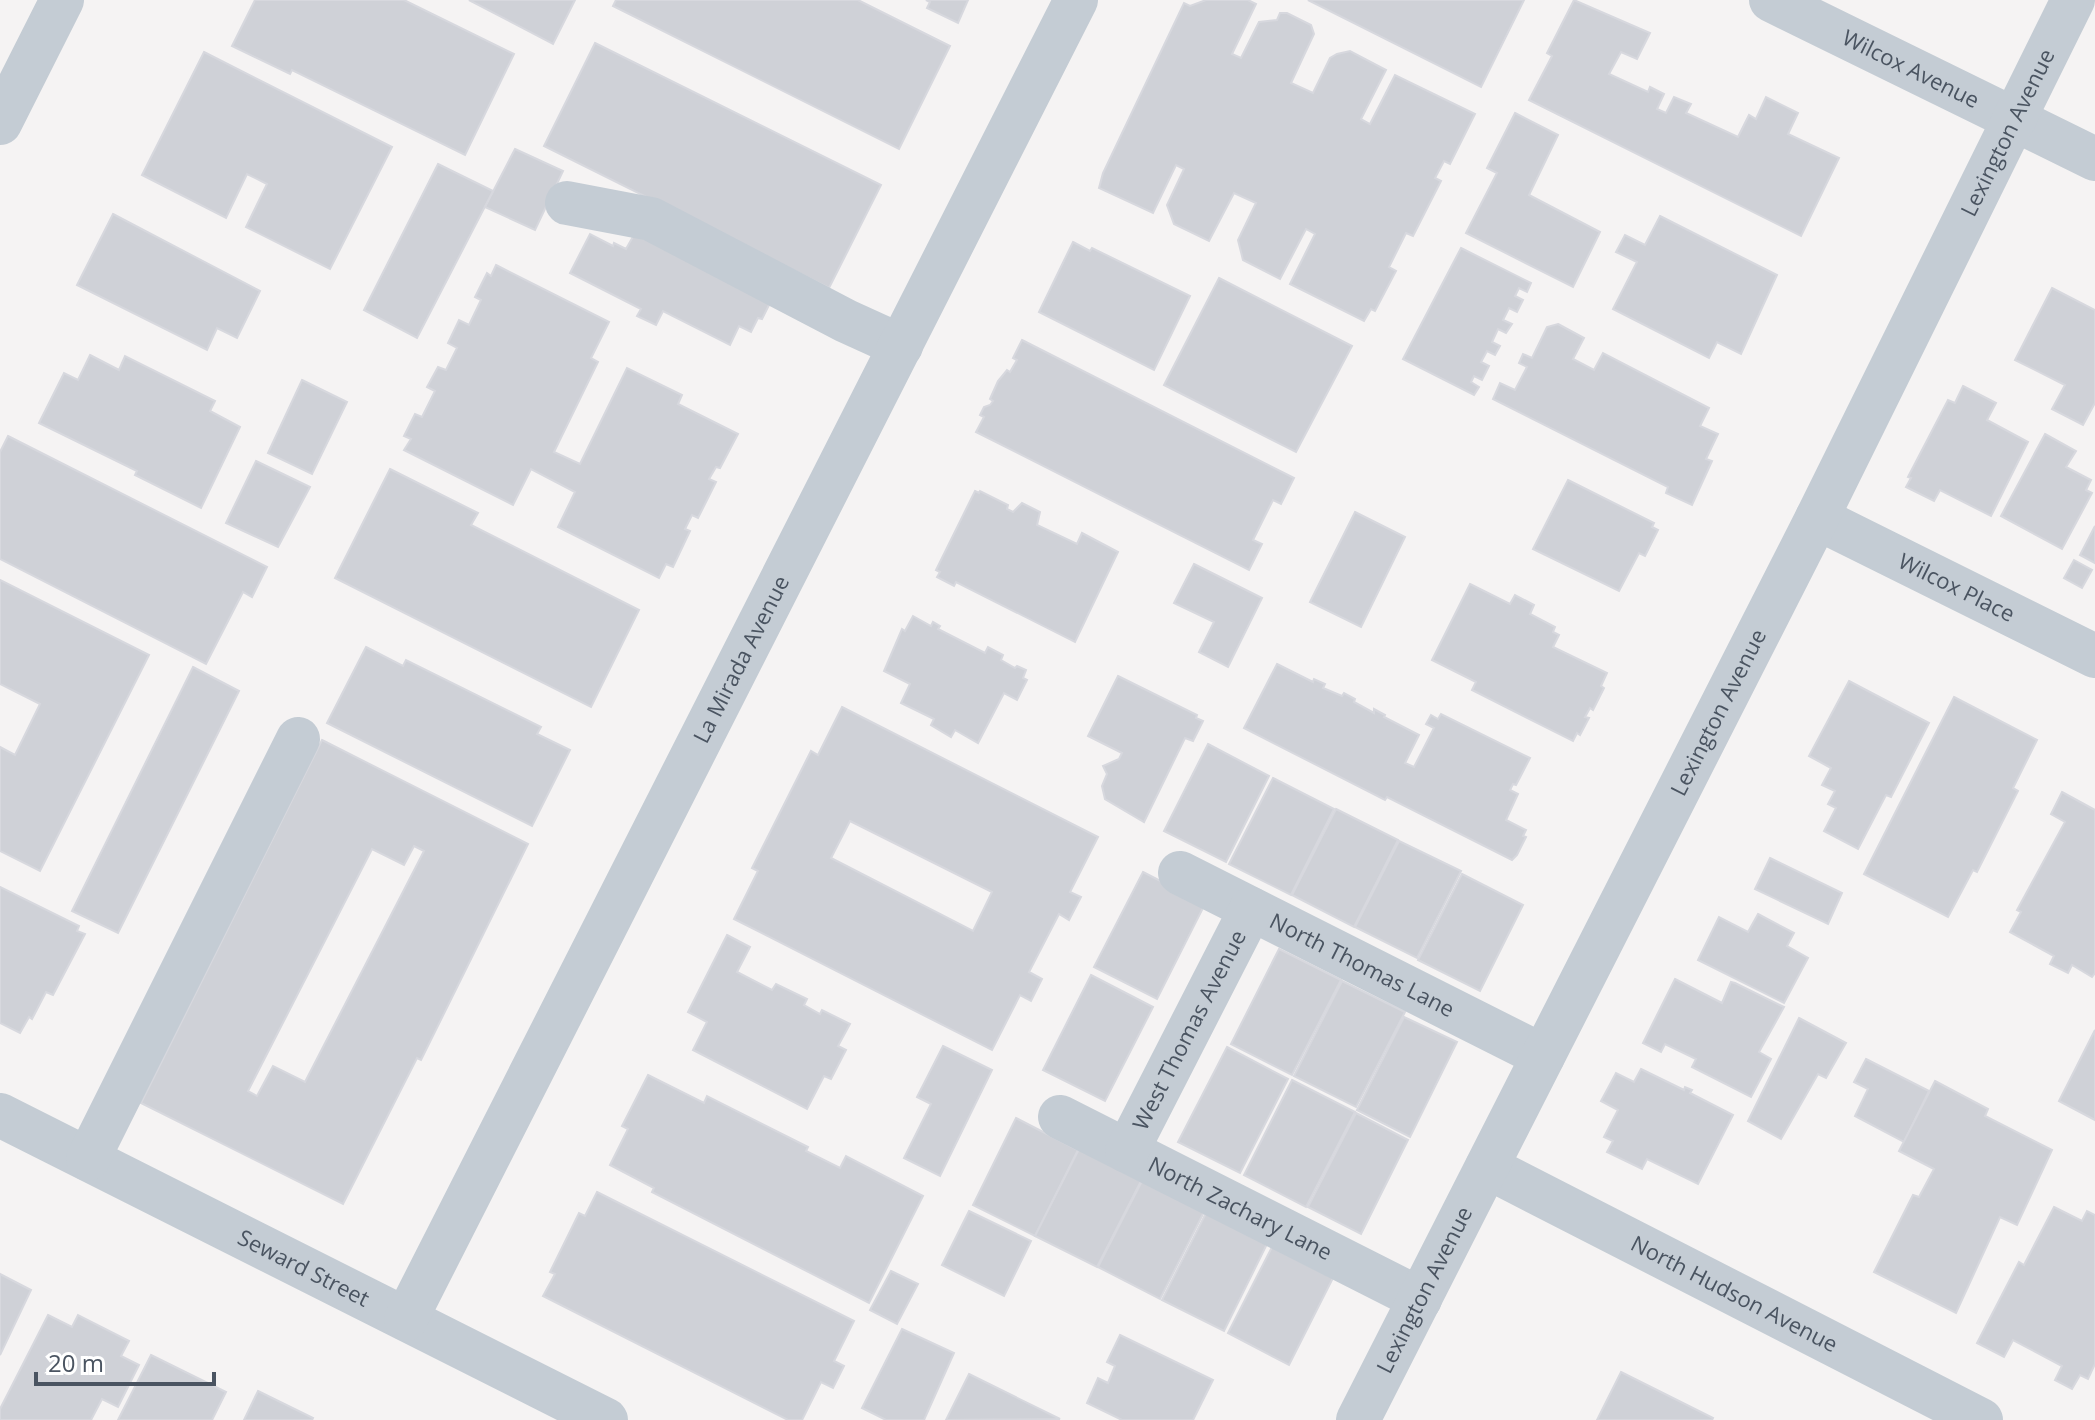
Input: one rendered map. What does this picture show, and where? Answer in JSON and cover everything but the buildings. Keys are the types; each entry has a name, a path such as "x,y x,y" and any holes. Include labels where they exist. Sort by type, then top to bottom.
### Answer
{"street":[{"path":"0,123 62,0"},
{"name":"La Mirada Avenue","path":"406,1319 1076,0"},
{"name":"Wilcox Avenue","path":"1771,0 2095,159"},
{"name":"Lexington Avenue","path":"1358,1420 1817,518 2073,0"},
{"path":"567,203 651,219 846,321 901,346"},
{"name":"Wilcox Place","path":"1817,518 2095,656"},
{"path":"88,1159 298,739"},
{"name":"North Thomas Lane","path":"1180,873 1543,1056"},
{"name":"West Thomas Avenue","path":"1127,1151 1251,909"},
{"name":"Seward Street","path":"0,1115 606,1420"},
{"name":"North Zachary Lane","path":"1060,1117 1420,1299"},
{"name":"North Hudson Avenue","path":"1487,1167 1981,1420"}]}
